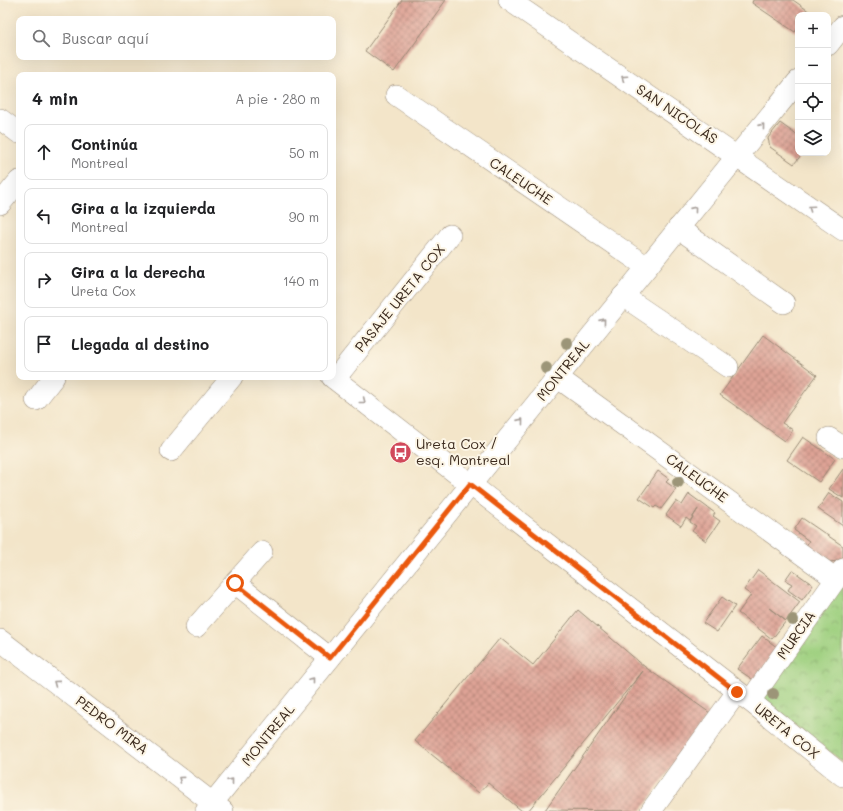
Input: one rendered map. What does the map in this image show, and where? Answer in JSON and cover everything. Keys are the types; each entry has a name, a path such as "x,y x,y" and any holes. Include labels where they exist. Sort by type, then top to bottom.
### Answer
{"street":[{"name":"SAN NICOLÁS","path":"509,0 738,156 843,230"},
{"path":"831,41 843,26"},
{"name":"MONTREAL","path":"214,808 330,658 796,84"},
{"name":"CALEUCHE","path":"396,95 647,267"},
{"path":"0,119 16,131"},
{"path":"0,204 16,185"},
{"path":"678,228 784,303"},
{"name":"PASAJE URETA COX","path":"336,376 450,235"},
{"path":"624,296 728,367"},
{"name":"CALEUCHE","path":"557,377 839,574"},
{"path":"36,400 52,380"},
{"path":"171,451 230,380"},
{"name":"URETA COX","path":"336,380 843,776"},
{"path":"196,628 262,552"},
{"name":"MURCIA","path":"651,811 743,697 839,574"},
{"path":"235,583 330,658"},
{"name":"PEDRO MIRA","path":"0,640 214,808"}],"green space":[{"path":"843,579 843,762 760,698"}],"building":[{"path":"402,0 446,0 394,72 365,51"},
{"path":"753,0 793,0 810,12 795,12 795,32 752,3"},
{"path":"780,123 795,134 795,156 801,156 794,164 770,147 768,138"},
{"path":"763,335 817,375 782,423 793,430 785,441 720,395"},
{"path":"803,437 835,459 819,482 787,460"},
{"path":"843,469 843,498 829,489"},
{"path":"658,471 669,479 666,482 676,489 661,509 656,506 654,508 639,498"},
{"path":"829,493 843,502 843,526 818,509"},
{"path":"689,494 715,513 713,516 720,521 706,541 692,531 696,526 690,522 698,509 690,521 686,518 681,526 666,515 676,501 682,505"},
{"path":"802,518 843,546 843,556 839,561 829,562 806,546 809,541 794,530"},
{"path":"758,570 800,602 772,639 738,613 751,595 744,590"},
{"path":"792,570 813,585 802,600 788,590 792,584 785,580"},
{"path":"722,597 735,606 717,632 703,623"},
{"path":"578,610 645,667 710,713 641,811 545,810 643,671 528,811 522,811 488,783 479,793 415,741 500,638 533,665"},
{"path":"762,636 778,648 755,681 737,669"}],"place":[{"name":"Ureta Cox / esq. Montreal","path":"400,452"}],"route":[{"path":"235,583 330,658 470,484 737,692"}]}
